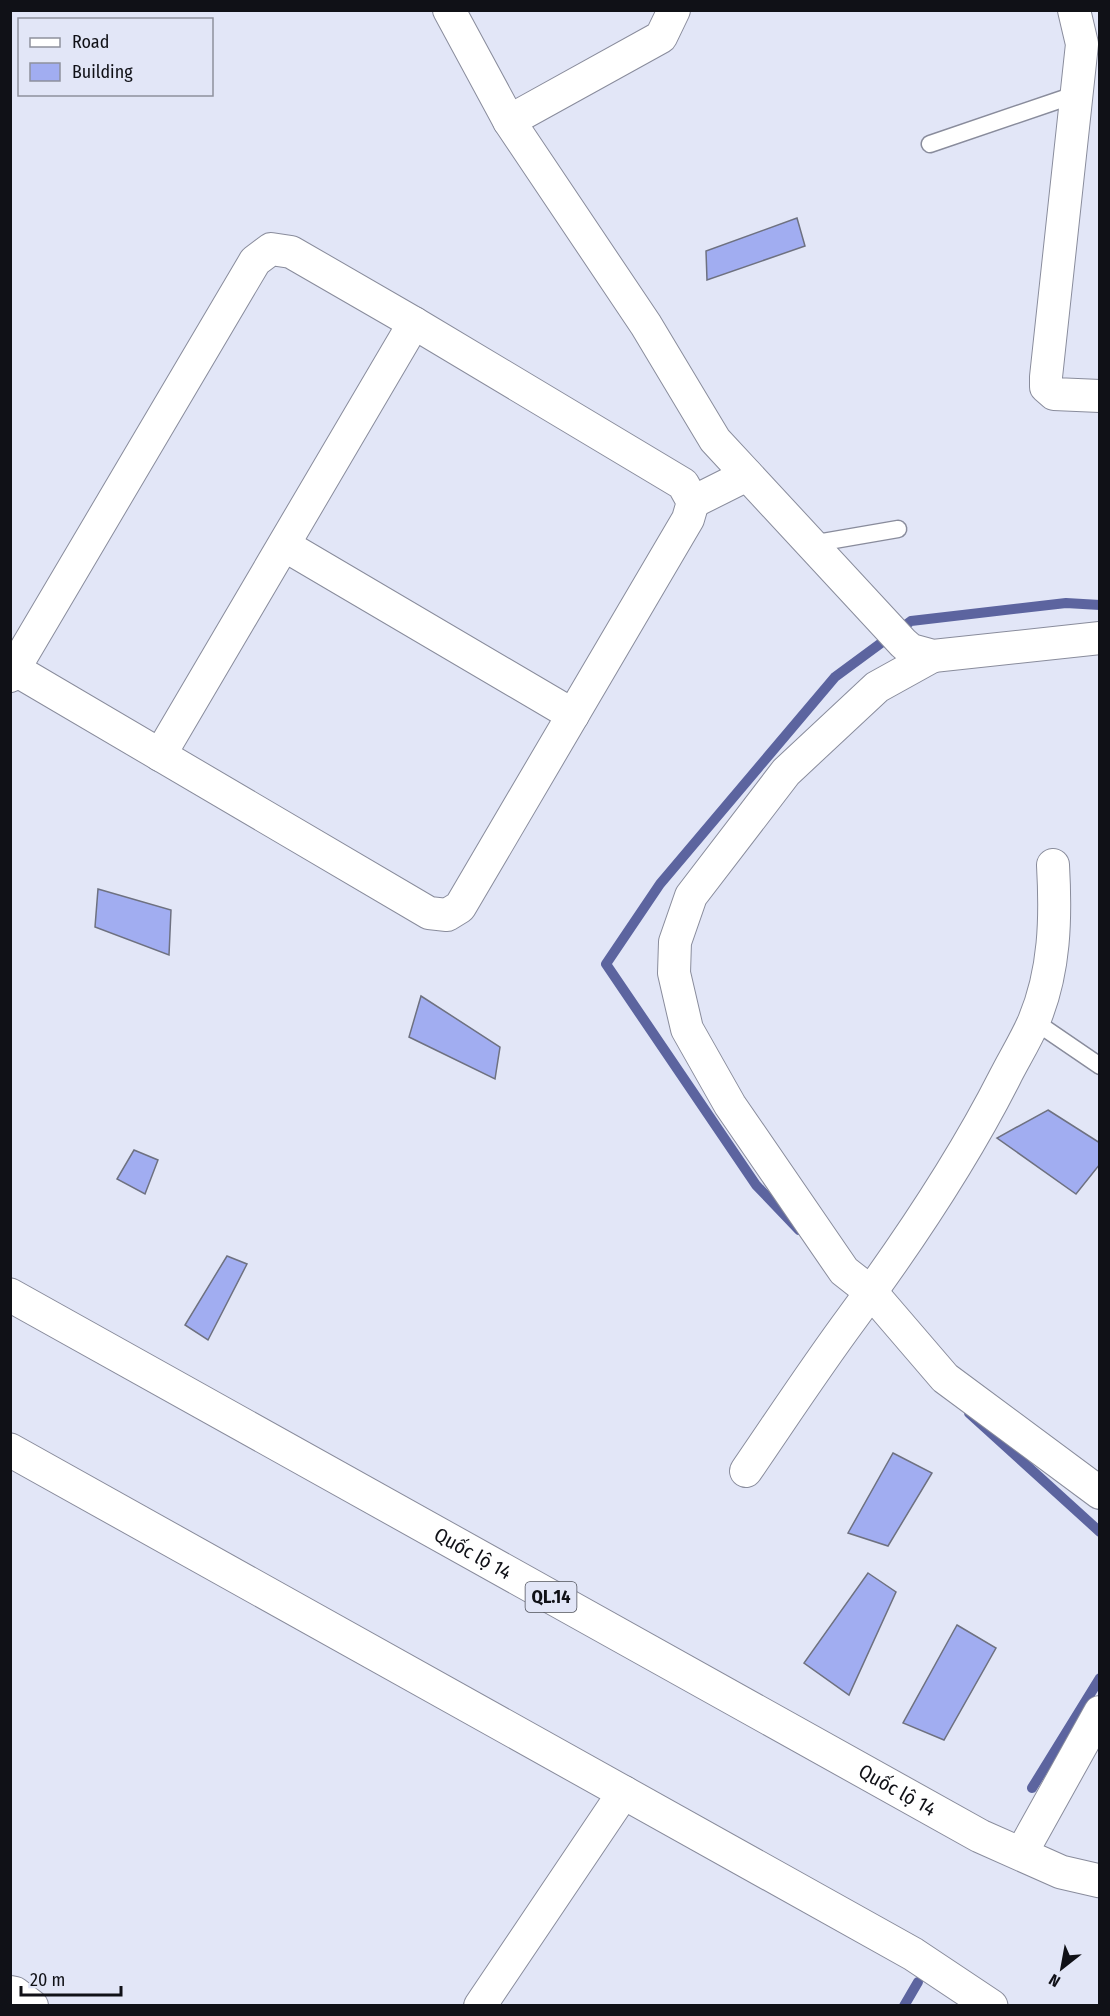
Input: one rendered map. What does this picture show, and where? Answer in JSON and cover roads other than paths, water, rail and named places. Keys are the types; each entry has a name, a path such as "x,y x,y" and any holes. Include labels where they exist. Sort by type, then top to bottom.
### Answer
{"highway":[{"name":"Quốc lộ 14","path":"10,1295 970,1831 1061,1872 1100,1881"},
{"path":"10,1450 913,1954 991,2006"}],"street":[{"path":"449,10 509,121 646,326 715,440 911,650 933,656 1100,638"},
{"path":"509,121 661,37 674,10"},
{"path":"1074,10 1082,44 1046,387 1054,394 1100,396"},
{"path":"271,249 291,252 414,323 683,484 693,502 688,519 460,907 447,915 429,913 160,755 12,673 255,261 271,249"},
{"path":"160,755 414,323"},
{"path":"693,502 747,475"},
{"path":"284,545 573,714"},
{"path":"933,656 877,687 786,772 691,896 675,942 674,973 687,1029 730,1105 844,1271 872,1293 945,1378 1100,1493"},
{"path":"746,1471 918,1225 981,1123 1034,1021 1053,947 1055,911 1053,865"},
{"path":"1021,1854 1100,1712"},
{"path":"480,2006 624,1792"},
{"path":"10,1992 15,1993 32,2006"}],"lane":[{"path":"930,144 1077,94"},
{"path":"811,543 898,530"},
{"path":"1034,1021 1100,1066"}],"waterway":[{"path":"799,1230 756,1185 606,964 660,884 835,677 911,621 1066,603 1100,605"},
{"path":"969,1413 1100,1532"},
{"path":"1032,1788 1100,1678"},
{"path":"904,2006 918,1982"}]}
